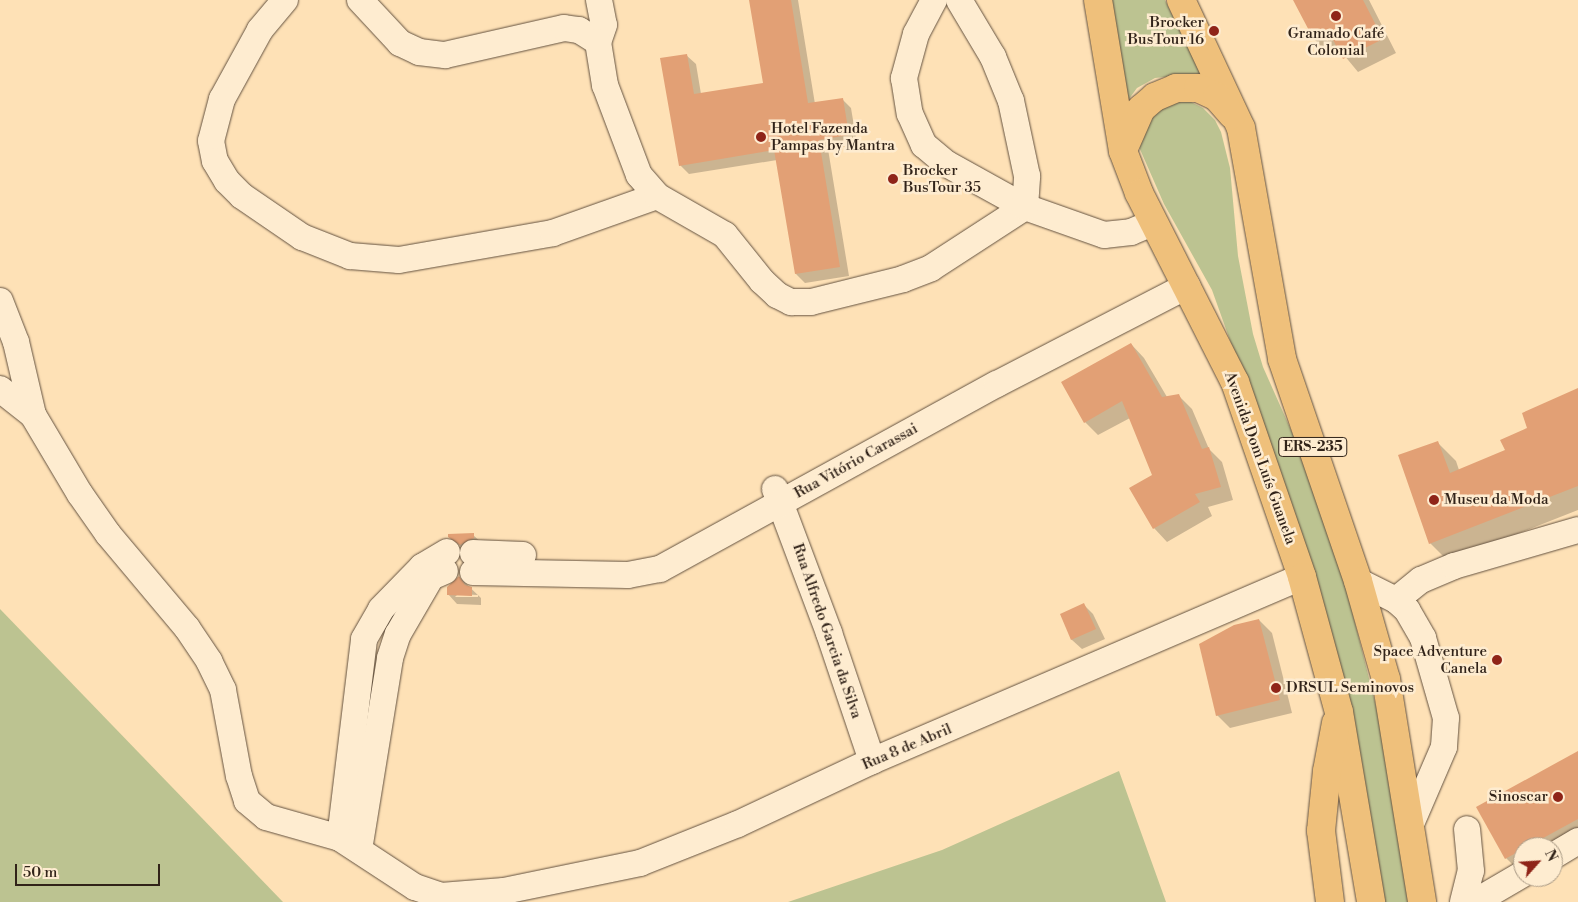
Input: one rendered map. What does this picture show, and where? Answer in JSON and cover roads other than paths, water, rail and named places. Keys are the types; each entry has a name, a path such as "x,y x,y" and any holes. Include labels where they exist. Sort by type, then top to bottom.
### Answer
{"main road":[{"name":"Avenida Dom Luís Guanela","path":"1098,0 1123,151 1154,222 1243,403 1302,577 1339,712 1356,800 1371,902"},
{"name":"ERS-235","path":"1180,0 1241,128 1282,359 1358,582 1386,679 1422,902"},
{"path":"1123,151 1141,109 1155,97 1176,88 1198,88 1216,97 1241,128"},
{"path":"1330,902 1321,831 1327,770 1339,712"}],"street":[{"path":"284,0 260,30 222,99 211,141 215,161 227,181 242,196 302,237 350,256 399,260 553,233 657,196"},
{"path":"360,0 400,43 419,52 445,55 564,28 579,30 598,42"},
{"path":"599,0 604,25 598,42 605,85 625,145 639,175 657,196 725,235 762,281 777,295 791,302 811,302 903,279 931,268 1025,207"},
{"path":"934,0 916,34 904,78 910,114 924,145 946,164 1025,207 1104,235 1132,232 1154,222"},
{"path":"959,0 993,57 1011,101 1027,176 1025,207"},
{"name":"Rua Vitório Carassai","path":"460,562 510,563 620,559 639,556 682,541 778,496 1183,278"},
{"path":"0,301 16,342 33,415"},
{"path":"0,389 33,415"},
{"name":"Rua 8 de Abril","path":"33,415 80,494 187,628 208,661 223,690 247,801 266,817 349,844 415,887 441,896 504,891 640,863 738,824 872,761 1302,577"},
{"name":"Rua Alfredo Garcia da Silva","path":"778,496 872,761"},
{"path":"1396,600 1421,580 1454,566 1578,530"},
{"path":"349,844 364,639 381,609 422,567 460,562"},
{"path":"349,844 382,689 398,634 431,577 460,562"},
{"path":"1358,582 1396,600 1407,610 1423,638 1446,718 1444,747 1410,826"},
{"path":"362,655 390,658"},
{"path":"1463,902 1471,871 1467,830"},
{"path":"1563,850 1578,841"},
{"path":"1474,902 1513,880"}],"place":[{"name":"Gramado Café Colonial","path":"1336,16"},
{"name":"Brocker BusTour 16","path":"1214,31"},
{"name":"Hotel Fazenda Pampas by Mantra","path":"761,137"},
{"name":"Brocker BusTour 35","path":"893,179"},
{"name":"Museu da Moda","path":"1434,500"},
{"name":"Space Adventure Canela","path":"1497,660"},
{"name":"DRSUL Seminovos","path":"1276,688"},
{"name":"Sinoscar","path":"1558,797"}]}
